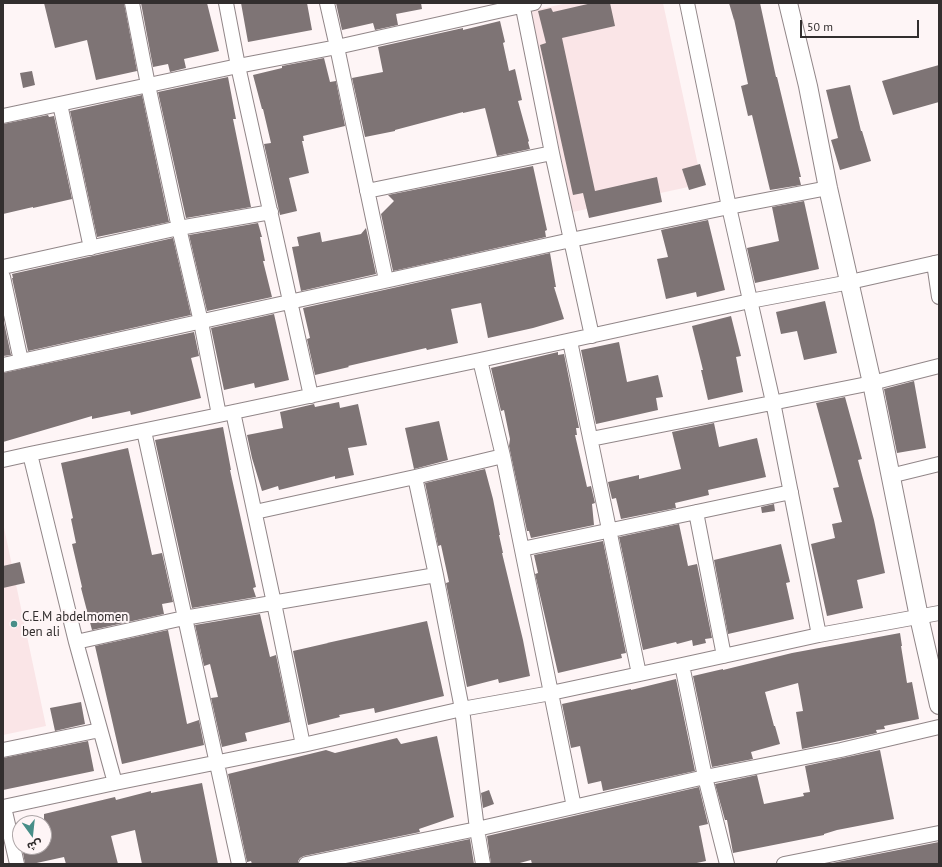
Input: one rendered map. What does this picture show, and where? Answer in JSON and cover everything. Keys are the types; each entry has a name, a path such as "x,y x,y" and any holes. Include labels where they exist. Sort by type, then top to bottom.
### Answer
{"street":[{"path":"132,3 148,85 219,415"},
{"path":"226,3 238,66 311,396"},
{"path":"327,3 386,280"},
{"path":"687,3 729,207 774,402 819,635"},
{"path":"788,3 808,86 828,188 872,383 919,617 939,705"},
{"path":"3,116 238,66 337,47 526,4 552,154 592,336"},
{"path":"60,104 91,248"},
{"path":"367,191 552,154"},
{"path":"3,365 571,240 828,188"},
{"path":"3,267 179,228 271,212"},
{"path":"3,460 570,341 750,301 850,282 937,263 939,297"},
{"path":"3,277 21,361"},
{"path":"570,341 639,674"},
{"path":"480,360 522,549 574,807"},
{"path":"591,439 872,383 939,366"},
{"path":"233,412 303,744"},
{"path":"144,431 239,864"},
{"path":"30,454 76,642 115,782"},
{"path":"255,512 415,477 502,456"},
{"path":"890,476 939,464"},
{"path":"415,477 462,709 477,829 483,864"},
{"path":"522,549 791,492"},
{"path":"696,512 724,656"},
{"path":"76,642 184,618 436,575"},
{"path":"17,864 3,807 115,782 216,763 462,709 552,693 819,635 939,613"},
{"path":"682,665 705,777 727,864"},
{"path":"306,864 477,829 705,777 841,750 939,727"},
{"path":"3,750 100,730"},
{"path":"784,864 841,858 939,833"}],"shaded area":[{"path":"568,3 663,3 702,184 573,212 530,11"},
{"name":"C.E.M abdelmomen ben ali","path":"3,523 46,726 3,735"}],"building":[{"path":"44,3 124,3 137,71 96,80 87,40 55,48"},
{"path":"141,3 207,3 219,51 184,59 186,68 170,72 168,64 153,67"},
{"path":"241,3 307,3 312,30 248,42"},
{"path":"336,3 421,3 422,9 396,14 398,25 375,30 373,23 342,30"},
{"path":"592,3 610,3 615,26 562,38 595,191 657,177 662,202 589,218 583,193 573,195 540,45 546,43 538,11 551,8 553,12"},
{"path":"729,3 760,3 776,77 801,177 799,177 801,185 770,190 752,115 748,116 741,86 748,84 734,19"},
{"path":"500,21 505,42 503,43 509,71 515,69 522,100 518,101 530,149 497,156 485,108 463,112 395,131 365,137 352,78 383,72 378,47"},
{"path":"324,58 330,82 336,81 345,126 303,136 304,141 302,141 309,173 289,178 297,211 280,215 264,144 271,143 253,75 282,68 282,66"},
{"path":"939,65 939,102 893,115 882,81"},
{"path":"32,71 35,85 23,88 20,73"},
{"path":"228,77 236,119 233,119 251,207 186,218 158,92"},
{"path":"850,85 861,131 871,161 840,170 831,140 838,138 826,90"},
{"path":"142,95 169,222 97,237 70,111"},
{"path":"48,115 49,117 54,116 72,199 3,214 3,124"},
{"path":"700,164 706,185 689,190 682,169"},
{"path":"533,166 547,230 545,231 546,237 393,271 381,214 394,201 388,195"},
{"path":"804,201 819,269 755,283 747,248 779,241 772,207"},
{"path":"708,220 725,290 697,297 696,292 666,299 657,259 668,257 661,230"},
{"path":"258,223 262,237 260,237 265,261 263,261 272,297 207,311 189,235"},
{"path":"366,228 376,274 301,291 292,247 299,246 297,237 320,232 322,242 361,234"},
{"path":"173,238 191,315 28,351 12,274"},
{"path":"550,253 556,287 554,287 564,319 533,328 488,338 481,303 451,309 458,343 427,350 426,348 315,375 307,339 310,338 303,308"},
{"path":"825,301 837,353 804,360 797,331 781,334 776,312"},
{"path":"274,314 289,380 255,388 254,383 224,390 211,328"},
{"path":"731,316 741,356 736,357 743,392 708,400 701,370 703,370 692,326"},
{"path":"3,318 11,355 3,356"},
{"path":"194,332 199,356 191,358 201,398 131,415 130,411 92,419 92,416 3,442 3,373"},
{"path":"619,342 627,382 658,375 663,397 656,398 658,410 596,424 581,350"},
{"path":"558,352 558,355 564,354 579,428 576,428 577,435 575,435 587,487 591,486 595,503 592,504 594,525 531,538 529,531 527,531 509,446 510,439 504,410 501,411 491,368"},
{"path":"914,381 926,448 897,453 884,389"},
{"path":"845,397 862,459 858,460 874,520 885,573 857,580 863,608 827,616 811,544 835,538 832,524 842,522 833,488 839,487 816,403"},
{"path":"339,402 340,408 358,404 367,445 348,448 354,475 335,479 335,476 279,490 278,486 262,491 247,435 283,428 280,412 314,404 315,407"},
{"path":"439,421 448,460 414,469 405,428"},
{"path":"714,423 719,447 757,438 766,477 708,490 709,495 675,503 676,508 621,519 616,498 612,499 608,482 639,475 639,479 681,469 672,432"},
{"path":"223,427 230,470 256,587 253,588 256,597 192,608 155,440"},
{"path":"128,448 152,555 162,553 173,602 162,604 164,614 92,630 81,588 72,544 76,543 71,519 73,518 61,463"},
{"path":"485,469 493,499 502,553 530,676 499,683 498,679 467,687 446,583 449,582 441,545 438,546 425,483"},
{"path":"774,504 775,511 762,513 761,507"},
{"path":"679,524 688,566 697,564 712,638 705,639 706,643 693,646 692,640 677,644 676,642 643,650 619,537"},
{"path":"603,541 626,653 621,654 622,658 558,673 535,574 538,573 534,555"},
{"path":"781,544 790,582 786,583 794,619 728,634 714,560"},
{"path":"20,562 25,583 3,588 3,566"},
{"path":"260,614 270,657 276,655 290,722 245,733 247,741 222,747 211,698 218,697 210,664 204,666 195,625"},
{"path":"427,621 444,696 375,713 374,708 339,715 340,717 308,725 293,651"},
{"path":"168,630 187,724 199,720 204,745 122,764 95,646"},
{"path":"900,633 907,683 912,682 919,719 884,726 885,729 876,730 877,733 802,749 796,712 803,711 798,683 765,692 780,744 751,752 753,759 712,767 693,676 792,653"},
{"path":"676,679 695,771 603,791 601,781 588,784 580,746 571,748 562,704"},
{"path":"81,702 85,724 55,731 50,708"},
{"path":"437,736 454,817 419,829 420,832 304,856 300,858 298,864 252,864 251,861 247,862 228,774 326,750 335,753 397,738 401,744"},
{"path":"88,741 94,771 3,790 3,758"},
{"path":"880,750 894,819 733,853 727,820 725,820 715,784 757,775 764,804 804,796 803,793 810,792 805,766"},
{"path":"202,783 218,864 142,864 135,830 111,836 118,864 66,864 64,857 32,864 25,864 23,855 52,855 52,815 44,814 115,797 116,800 151,791 151,793"},
{"path":"699,787 708,824 699,826 706,861 692,864 532,864 531,860 516,864 491,864 487,836"},
{"path":"489,790 494,804 483,808 481,793"},
{"path":"470,839 474,864 348,864"},
{"path":"939,842 939,864 827,864"}],"place":[{"name":"C.E.M abdelmomen ben ali","path":"14,624"}]}
